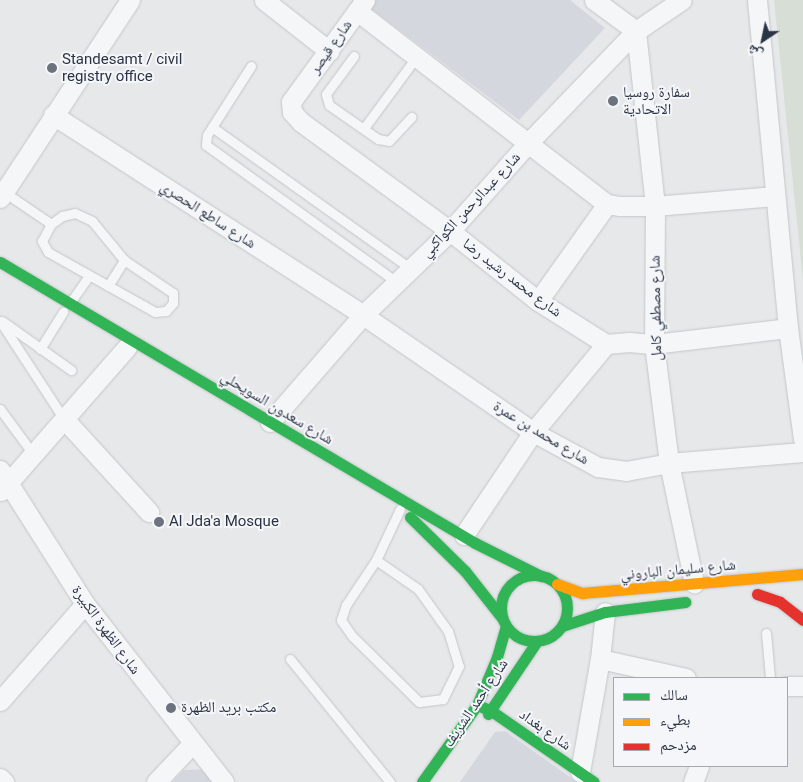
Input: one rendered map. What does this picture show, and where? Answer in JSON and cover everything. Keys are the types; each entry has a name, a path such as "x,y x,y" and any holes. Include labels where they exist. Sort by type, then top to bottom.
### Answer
{"main road":[{"name":"شارع سعدون السويحلي","path":"0,262 127,347 400,509 428,532 465,571 504,622"},
{"name":"شارع سعدون السويحلي","path":"0,274 67,308 270,422 470,539 541,576"},
{"path":"470,539 490,555 495,567"},
{"path":"465,571 478,580 488,580"},
{"name":"شارع سليمان الباروني","path":"562,626 585,616 697,592 803,574"},
{"path":"530,575 541,576 557,584 566,599 567,609 562,626 547,639 537,641 519,638 504,622 500,607 503,596 509,586 518,579 530,575"},
{"name":"شارع سليمان الباروني","path":"557,584 582,593 697,592"},
{"path":"785,592 752,594 780,602 803,620"},
{"name":"شارع أحمد الشريف","path":"422,782 477,705 497,657 504,622"},
{"name":"شارع أحمد الشريف","path":"484,721 537,641"},
{"name":"شارع بغداد","path":"477,705 490,710 587,777"}],"street":[{"path":"2,195 130,0"},
{"path":"264,0 329,51"},
{"path":"594,0 636,31"},
{"name":"شارع عبدالرحمن الكواكبي","path":"270,422 363,315 450,232 529,142 636,31 682,0"},
{"path":"756,0 788,328 803,439"},
{"path":"361,5 416,56 607,204 655,206 775,196"},
{"name":"شارع قيصر","path":"298,94 361,5"},
{"name":"شارع مصطفي كامل","path":"636,31 655,206 654,344 669,463 697,592"},
{"name":"شارع محمد رشيد رضا","path":"298,94 290,107 301,122 450,232 538,301 606,344"},
{"name":"شارع ساطع الحصري","path":"53,115 363,315"},
{"path":"538,301 607,204"},
{"name":"شارع محمد بن عمرة","path":"363,315 533,432 583,461 610,470 626,471 669,463 803,452"},
{"path":"470,539 533,432 606,344 629,342 654,344 788,328"},
{"path":"3,481 33,454 65,420 127,347"},
{"path":"65,420 149,512"},
{"name":"شارع الظهرة الكبيرة","path":"3,481 85,604 192,744 224,782"},
{"path":"0,701 85,604"},
{"path":"587,777 606,612"},
{"path":"600,659 681,677"},
{"path":"788,686 803,686"},
{"path":"156,782 192,744"},
{"path":"693,782 699,767"},
{"path":"0,778 4,782"}],"lane":[{"path":"354,56 326,94 329,105 378,139 390,141 411,117"},
{"path":"364,128 416,56"},
{"path":"251,66 207,135 206,145 397,282"},
{"path":"212,127 411,269"},
{"path":"2,195 51,224"},
{"path":"75,213 92,221 124,260 173,293 173,303 166,311 155,312 48,252 42,241 51,224 62,216 75,213"},
{"path":"108,286 124,260"},
{"path":"40,349 89,276"},
{"path":"0,321 71,370"},
{"path":"0,321 65,420"},
{"path":"0,409 33,454"},
{"path":"376,560 418,589 448,631 459,666 443,699 419,702 352,636 341,620 346,605 376,560 400,509"},
{"path":"766,633 770,677"},
{"path":"290,659 390,782"}],"shaded area":[{"path":"374,0 570,0 605,28 519,120 369,7"},
{"path":"774,0 803,0 803,280"},
{"path":"505,731 577,782 460,782 495,732"},
{"path":"208,769 217,782 172,782 184,770"}],"traffic: fast":[{"path":"0,262 475,543 541,576"},
{"path":"410,517 465,571 502,618"},
{"path":"534,575 547,577 557,585 565,595 567,608 565,621 557,631 547,639 534,641 521,639 511,631 503,621 501,608 503,595 511,585 521,577 534,575"},
{"path":"562,626 605,612 685,602"},
{"path":"422,782 477,705 497,657 506,626"},
{"path":"488,714 537,641"},
{"path":"477,705 490,710 594,782"}],"traffic: slow":[{"path":"557,584 582,593 803,574"}],"traffic: jam":[{"path":"757,594 780,602 803,620"}],"place":[{"name":"Standesamt / civil registry office","path":"52,68"},
{"name":"سفارة روسيا الاتحادية","path":"613,101"},
{"name":"Al Jda'a Mosque","path":"159,522"},
{"name":"مكتب بريد الظهرة","path":"171,708"}]}
